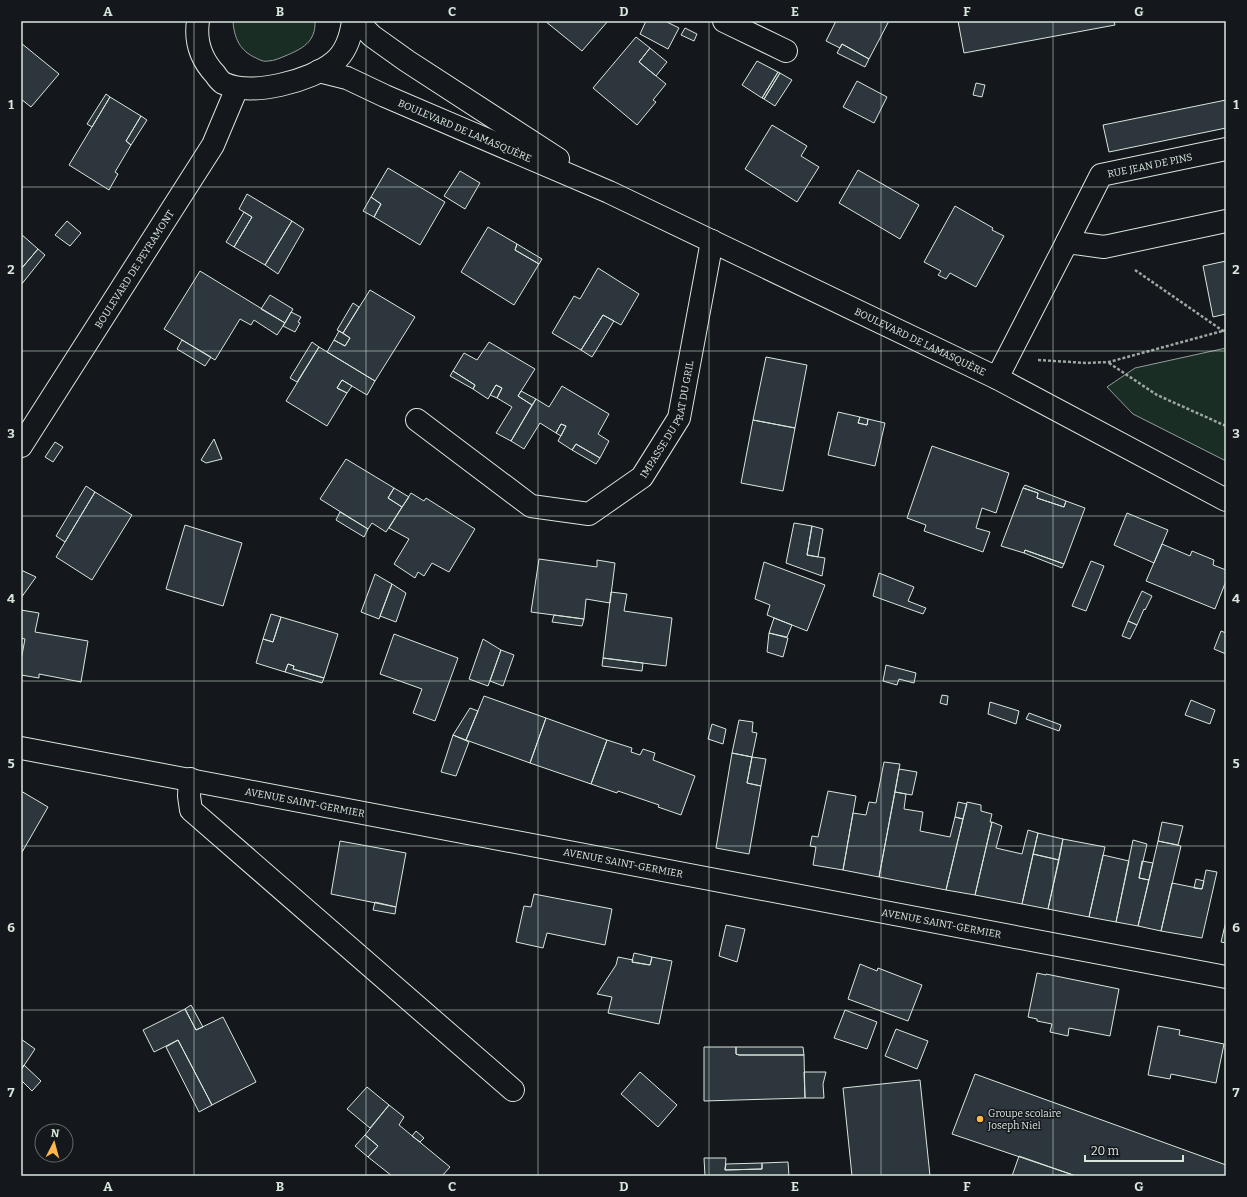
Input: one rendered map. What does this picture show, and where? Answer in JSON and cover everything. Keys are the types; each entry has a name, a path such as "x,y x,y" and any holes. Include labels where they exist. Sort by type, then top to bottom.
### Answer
{"street":[{"path":"198,21 196,32 199,49 207,66 222,82 237,88 263,88 320,72 335,61 346,46 354,21"},
{"name":"BOULEVARD DE LAMASQUÈRE","path":"357,21 372,36 407,61 609,192"},
{"path":"724,21 786,51"},
{"name":"BOULEVARD DE LAMASQUÈRE","path":"320,72 347,78 385,96 609,192 997,378 1226,500"},
{"name":"BOULEVARD DE PEYRAMONT","path":"21,446 213,145 237,88"},
{"name":"RUE JEAN DE PINS","path":"997,378 1101,174 1226,148"},
{"path":"1067,242 1104,247 1226,221"},
{"name":"IMPASSE DU PRAT DU GRIL","path":"417,420 531,506 589,514 642,477 679,418 712,241"},
{"name":"AVENUE SAINT-GERMIER","path":"21,748 1226,977"},
{"path":"190,779 189,796 191,810 513,1090"}],"path":[{"path":"1104,247 1225,331"},
{"path":"1008,358 1086,363 1109,362 1225,331"},
{"path":"1109,362 1156,395 1226,426"}],"green space":[{"path":"233,21 315,21 315,28 307,44 279,58 265,61 250,55 242,48 236,38"},
{"path":"1226,348 1226,461 1133,414 1107,387 1135,368"}],"building":[{"path":"545,21 608,21 582,51"},
{"path":"646,21 665,21 679,28 668,49 640,34"},
{"path":"836,21 889,21 869,59 842,44 840,48 826,41"},
{"path":"958,21 1114,21 1115,25 964,53"},
{"path":"685,28 697,34 694,41 681,35"},
{"path":"636,37 650,48 639,62 666,84 653,100 656,102 637,125 593,88"},
{"path":"21,43 59,74 31,107 21,99"},
{"path":"842,44 869,59 865,67 837,53"},
{"path":"650,48 667,62 656,76 639,62"},
{"path":"757,61 778,72 762,98 742,85"},
{"path":"778,72 780,73 764,99 762,98"},
{"path":"780,73 792,80 775,106 764,99"},
{"path":"857,81 887,97 874,123 843,107"},
{"path":"976,83 985,85 982,97 973,95"},
{"path":"106,94 110,97 92,127 87,124"},
{"path":"110,97 141,116 126,141 131,145 115,172 118,174 109,190 69,165"},
{"path":"1226,100 1226,128 1109,152 1103,125"},
{"path":"141,116 147,120 131,145 126,141"},
{"path":"772,125 807,146 801,156 819,167 797,202 745,169"},
{"path":"388,168 445,202 420,245 374,217 381,204 371,197"},
{"path":"858,170 919,205 900,239 839,203"},
{"path":"460,171 480,183 465,209 444,196"},
{"path":"247,194 292,221 265,265 234,247 252,217 239,209"},
{"path":"371,197 381,204 374,217 363,211"},
{"path":"955,206 1004,236 976,287 950,273 946,279 938,275 941,271 924,262"},
{"path":"244,212 252,217 234,247 226,242"},
{"path":"67,221 81,233 70,246 55,235"},
{"path":"292,221 304,229 278,274 265,265"},
{"path":"488,227 517,244 515,250 539,264 514,305 461,272"},
{"path":"21,234 38,249 21,269"},
{"path":"517,244 542,259 539,264 515,250"},
{"path":"38,249 45,255 21,285 21,269"},
{"path":"1226,261 1226,314 1213,317 1203,266"},
{"path":"598,268 639,294 621,325 603,315 581,350 552,333 574,296 580,299"},
{"path":"200,271 285,323 277,335 254,320 251,325 240,319 215,360 164,329"},
{"path":"370,290 415,317 375,381 327,352 334,340 345,346 350,338 343,333"},
{"path":"270,295 293,309 285,323 261,309"},
{"path":"353,303 359,307 343,333 337,330"},
{"path":"291,312 301,317 298,322 300,323 295,332 283,326"},
{"path":"603,315 614,321 592,357 581,350"},
{"path":"339,331 350,338 345,346 334,340"},
{"path":"182,340 211,357 205,366 177,349"},
{"path":"312,342 319,347 297,382 290,378"},
{"path":"489,342 535,369 518,396 532,405 511,441 496,433 512,407 497,398 502,388 496,385 488,399 473,389 475,385 453,371 464,353 477,360"},
{"path":"319,347 375,381 367,395 342,380 337,388 347,393 327,426 286,401"},
{"path":"766,357 807,365 795,428 753,420"},
{"path":"453,371 475,385 473,389 450,376"},
{"path":"342,380 352,386 347,393 337,388"},
{"path":"496,385 502,388 497,398 490,395"},
{"path":"562,386 609,414 598,434 609,441 600,458 576,444 572,450 558,441 566,426 561,424 556,433 540,423 524,449 511,441 536,399 549,407"},
{"path":"521,391 536,399 532,405 518,396"},
{"path":"838,412 860,417 858,423 867,425 868,419 885,423 875,466 828,455"},
{"path":"860,417 868,419 867,425 858,423"},
{"path":"753,420 795,428 783,491 741,483"},
{"path":"561,424 566,426 561,436 556,433"},
{"path":"214,439 222,459 206,463 201,460"},
{"path":"55,442 63,447 53,462 45,457"},
{"path":"576,444 600,458 596,464 572,450"},
{"path":"932,446 1009,473 996,513 982,508 976,528 990,532 983,552 924,531 926,525 907,518"},
{"path":"346,459 394,488 388,498 402,507 386,532 372,523 368,529 320,499"},
{"path":"1025,485 1066,501 1064,507 1037,498 1038,493 1023,488"},
{"path":"86,486 95,492 65,542 56,536"},
{"path":"394,488 409,497 402,507 388,498"},
{"path":"1023,488 1038,493 1037,498 1064,507 1066,501 1085,508 1064,564 1025,550 1024,553 1001,546"},
{"path":"95,492 132,515 92,580 56,557"},
{"path":"411,493 424,501 426,498 475,529 449,572 432,563 424,576 418,572 415,578 394,564 409,539 389,528"},
{"path":"340,512 368,529 364,537 336,520"},
{"path":"1127,513 1168,530 1154,563 1114,545"},
{"path":"794,523 812,526 807,555 825,558 822,576 786,563"},
{"path":"185,525 242,543 223,606 166,589"},
{"path":"812,526 823,529 818,557 807,555"},
{"path":"1162,544 1190,556 1192,551 1214,560 1213,565 1226,570 1226,581 1215,609 1146,581"},
{"path":"1025,550 1064,564 1062,568 1024,553"},
{"path":"539,559 597,567 597,560 615,563 610,603 586,599 584,619 531,612"},
{"path":"1091,561 1104,566 1086,611 1072,606"},
{"path":"764,562 825,585 807,631 767,615 770,605 755,599"},
{"path":"21,570 36,577 21,598"},
{"path":"879,573 914,587 908,601 926,608 923,614 873,596"},
{"path":"375,574 392,584 379,619 361,612"},
{"path":"392,584 406,593 396,622 380,616"},
{"path":"1142,591 1152,596 1137,625 1128,621"},
{"path":"611,592 627,594 624,611 672,618 666,666 603,658"},
{"path":"21,610 39,613 35,632 88,641 81,682 39,674 39,678 21,675 21,660 25,639 21,638"},
{"path":"271,614 281,617 273,642 263,639"},
{"path":"554,615 584,619 582,626 552,622"},
{"path":"281,617 338,634 324,678 293,669 294,666 288,664 285,672 256,663 263,639 273,642"},
{"path":"774,618 792,625 787,637 769,633"},
{"path":"1128,621 1137,625 1130,639 1122,636"},
{"path":"1221,631 1226,633 1226,654 1214,649"},
{"path":"769,633 788,638 783,657 767,652"},
{"path":"394,634 458,658 435,721 413,713 422,689 380,674"},
{"path":"483,639 501,650 488,686 469,679"},
{"path":"501,650 514,655 503,686 490,681"},
{"path":"603,658 643,663 642,671 602,666"},
{"path":"288,664 294,666 293,669 324,678 322,683 285,672"},
{"path":"886,665 916,673 914,683 899,679 897,685 883,681"},
{"path":"942,695 948,696 947,705 940,703"},
{"path":"484,696 546,718 530,763 466,740"},
{"path":"1191,700 1215,710 1210,724 1185,715"},
{"path":"990,702 1019,711 1016,724 988,714"},
{"path":"470,708 478,711 466,740 453,735"},
{"path":"1029,713 1061,725 1059,731 1026,719"},
{"path":"546,718 607,740 591,784 530,763"},
{"path":"739,720 753,722 752,732 757,733 752,757 732,753"},
{"path":"712,724 726,729 723,744 708,739"},
{"path":"453,735 469,742 456,776 441,772"},
{"path":"607,740 632,748 631,752 640,755 643,749 655,753 653,760 695,776 681,815 658,807 659,805 618,791 617,793 591,784"},
{"path":"732,753 752,757 747,783 761,786 749,854 716,848"},
{"path":"752,757 766,759 761,786 747,783"},
{"path":"884,762 900,764 879,877 843,870 853,813 866,815 869,802 876,803"},
{"path":"899,769 917,772 912,795 895,792"},
{"path":"21,791 48,807 21,854"},
{"path":"828,791 856,796 843,870 813,865 816,847 810,846 812,836 818,837"},
{"path":"895,792 906,794 904,809 923,812 920,831 950,837 955,817 963,819 946,890 879,877"},
{"path":"958,802 967,804 963,819 955,817"},
{"path":"967,802 981,805 981,811 992,814 990,822 992,822 975,895 946,890"},
{"path":"992,822 1002,826 996,848 1022,854 1028,830 1038,833 1022,904 975,895"},
{"path":"1162,822 1183,826 1178,845 1158,841"},
{"path":"1038,833 1063,839 1059,860 1033,854"},
{"path":"1063,839 1105,847 1089,917 1048,909"},
{"path":"1133,840 1147,844 1139,878 1149,880 1138,926 1116,922"},
{"path":"340,841 406,853 396,907 331,894"},
{"path":"1158,841 1181,846 1161,931 1138,926"},
{"path":"1033,854 1059,860 1048,909 1022,904"},
{"path":"1103,855 1129,861 1116,922 1089,917"},
{"path":"1142,861 1153,863 1149,880 1139,878"},
{"path":"1206,870 1217,872 1202,938 1161,931 1172,883 1202,889"},
{"path":"1196,879 1204,881 1202,889 1194,888"},
{"path":"534,894 612,909 605,945 547,933 543,948 516,942 524,906 531,907"},
{"path":"375,902 396,907 395,914 373,910"},
{"path":"1226,921 1226,943 1221,942"},
{"path":"726,925 745,929 737,962 719,956"},
{"path":"634,953 652,957 650,965 632,962"},
{"path":"618,957 633,960 632,962 650,965 652,957 672,961 659,1024 608,1013 612,997 597,994 616,965"},
{"path":"860,964 877,971 878,968 922,985 908,1021 848,999"},
{"path":"1037,973 1119,989 1110,1036 1069,1028 1068,1036 1050,1032 1052,1024 1037,1021 1037,1019 1028,1017"},
{"path":"191,1005 203,1027 196,1030 185,1009"},
{"path":"185,1009 196,1030 223,1017 256,1082 212,1105 178,1040 154,1052 143,1030"},
{"path":"845,1010 877,1022 867,1049 834,1038"},
{"path":"1158,1026 1180,1030 1179,1035 1224,1044 1216,1083 1171,1074 1170,1079 1148,1075"},
{"path":"896,1029 928,1041 917,1069 885,1056"},
{"path":"21,1039 35,1049 21,1070"},
{"path":"178,1040 212,1105 199,1112 166,1047"},
{"path":"704,1047 736,1047 736,1054 739,1055 804,1055 805,1098 704,1101"},
{"path":"736,1047 803,1047 804,1055 739,1055 736,1054"},
{"path":"24,1065 41,1081 32,1091 21,1080 21,1070"},
{"path":"640,1072 677,1105 658,1127 621,1094"},
{"path":"804,1072 826,1072 823,1084 824,1098 805,1098"},
{"path":"975,1074 1226,1165 1226,1176 1076,1176 952,1134"},
{"path":"920,1080 930,1176 852,1176 843,1088"},
{"path":"367,1087 389,1105 370,1128 347,1109"},
{"path":"389,1105 404,1117 399,1125 450,1167 442,1176 392,1176 368,1157 378,1146 365,1135"},
{"path":"416,1131 424,1138 420,1142 412,1136"},
{"path":"365,1135 378,1146 368,1157 355,1146"},
{"path":"1019,1156 1076,1176 1012,1176"},
{"path":"704,1158 726,1158 725,1170 762,1169 762,1163 788,1162 789,1176 705,1176"},
{"path":"762,1163 762,1169 725,1170 726,1164"}],"place":[{"name":"Groupe scolaire Joseph Niel","path":"980,1119"}]}
